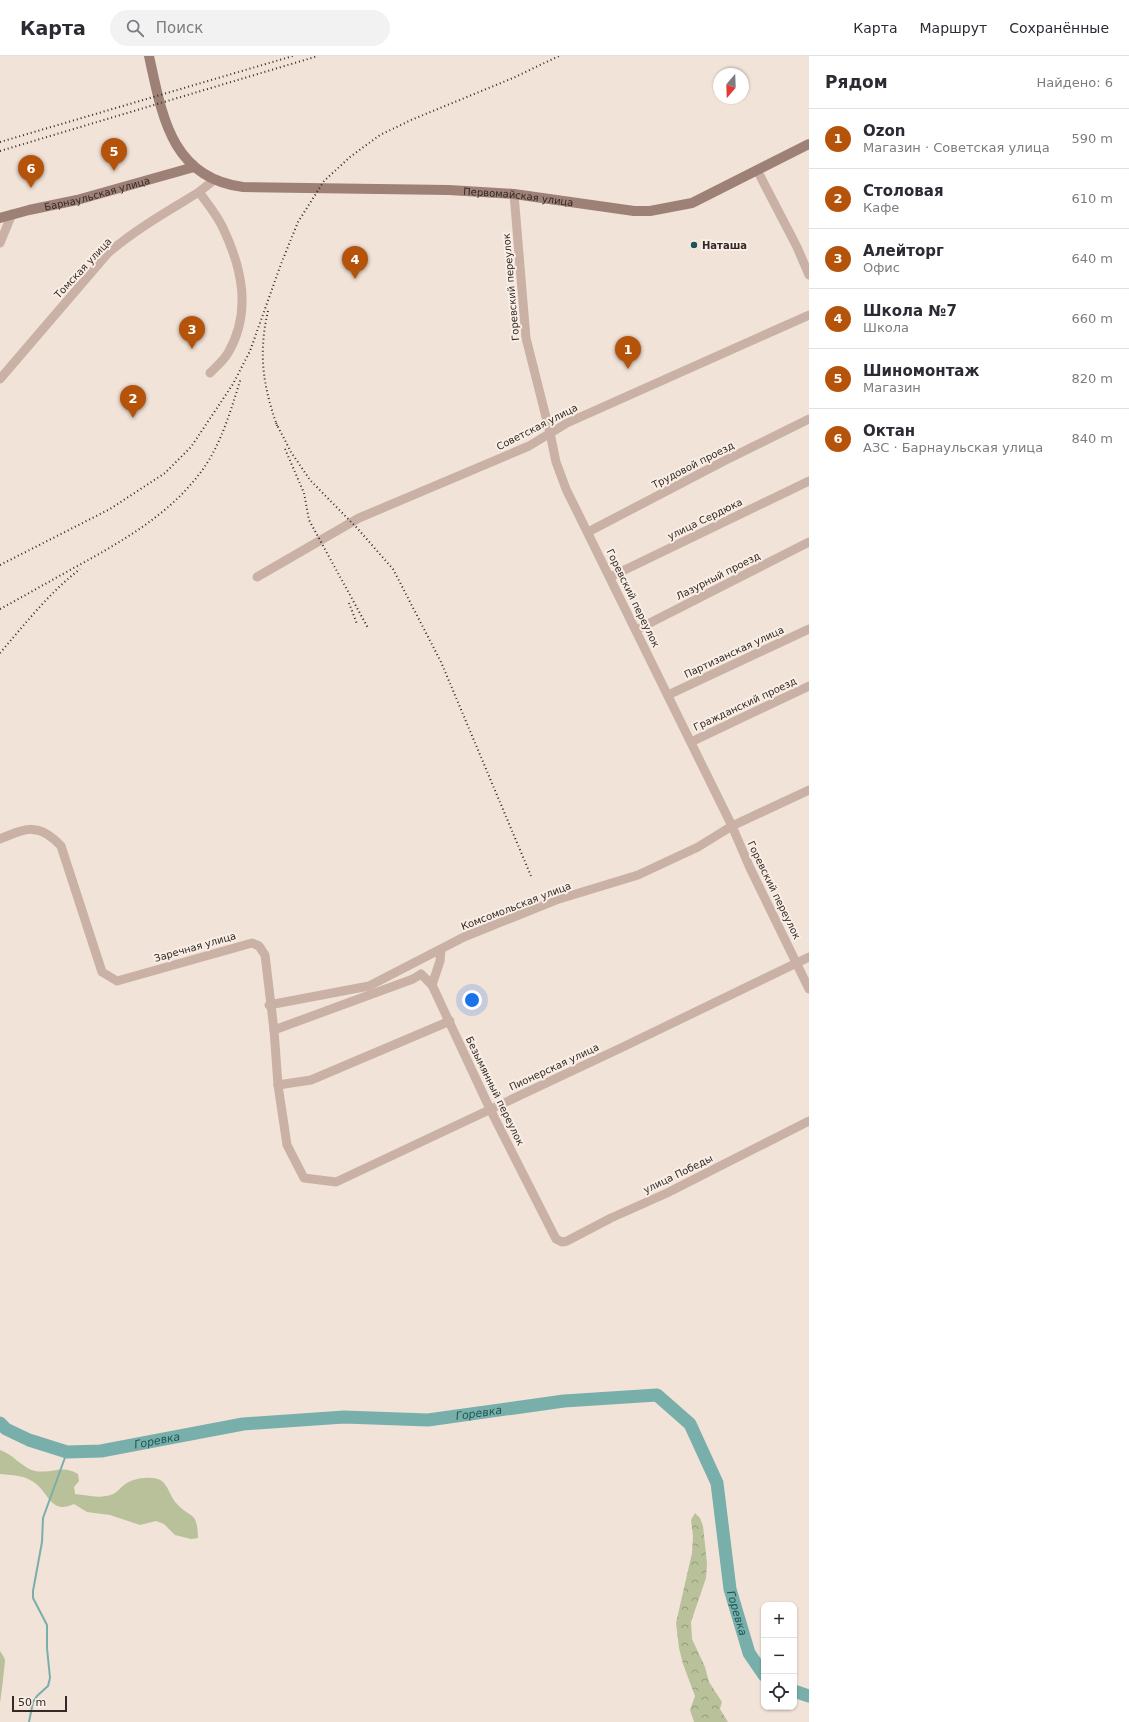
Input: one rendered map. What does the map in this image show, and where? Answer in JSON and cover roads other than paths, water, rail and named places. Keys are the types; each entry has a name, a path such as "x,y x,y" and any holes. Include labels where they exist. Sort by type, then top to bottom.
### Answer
{"main road":[{"path":"149,56 158,104 171,136 194,167"},
{"name":"Первомайская улица","path":"194,167 214,180 226,185 243,187 436,189 514,194 627,210 650,211 692,203 809,144"},
{"name":"Барнаульская улица","path":"0,218 77,200 194,167"}],"street":[{"path":"757,170 797,248 809,275"},
{"path":"210,373 228,354 241,322 243,296 233,254 222,226 199,192 214,180"},
{"name":"Томская улица","path":"0,379 108,253 150,222 199,192"},
{"name":"Горевский переулок","path":"514,194 526,338 556,462 566,489 732,826 750,868 809,989"},
{"path":"0,243 12,214"},
{"name":"Советская улица","path":"257,576 359,518 528,446 567,423 809,315"},
{"name":"Трудовой проезд","path":"588,532 724,461 809,419"},
{"name":"улица Сердюка","path":"610,577 809,481"},
{"name":"Лазурный проезд","path":"636,630 809,542"},
{"name":"Партизанская улица","path":"668,695 809,629"},
{"name":"Гражданский проезд","path":"691,742 809,686"},
{"name":"Комсомольская улица","path":"270,1005 369,986 464,938 556,900 638,875 698,848 732,826 809,790"},
{"name":"Заречная улица","path":"0,839 24,829 34,830 48,834 60,846 102,972 117,981 252,943 259,946 265,955 274,1030 278,1085 287,1145 304,1178"},
{"path":"274,1030 413,979 421,974 432,985 440,961 441,950"},
{"name":"Пионерская улица","path":"304,1178 336,1182 625,1046 809,957"},
{"name":"Безымянный переулок","path":"432,985 490,1109 556,1239"},
{"path":"278,1085 311,1080 450,1021"},
{"name":"улица Победы","path":"556,1239 562,1242 568,1241 611,1218 667,1193 809,1121"}],"waterway":[{"name":"Горевка","path":"0,1423 6,1429 29,1440 67,1452 101,1451 243,1424 344,1417 428,1420 564,1401 657,1395 690,1424 717,1483 730,1589 749,1653 763,1674"},
{"path":"29,1722 33,1702 48,1686 50,1678 47,1648 47,1625 33,1598 33,1591 42,1542 43,1518 67,1452"},
{"name":"Горевка","path":"797,1692 809,1696"}],"railway":[{"path":"0,142 293,56"},
{"path":"0,151 318,56"},
{"path":"0,565 110,509 165,473 191,447 233,384 250,351 281,264 298,222 324,181 350,157 380,135 411,120 513,78 559,56"},
{"path":"268,311 263,342 264,370 269,398 278,428"},
{"path":"0,609 119,542 169,507 197,477 209,460 219,441 241,378"},
{"path":"276,423 291,452 310,480 357,528 393,569 441,662 531,876"},
{"path":"285,449 304,493 309,520 368,628"},
{"path":"0,653 48,598 80,569"},
{"path":"349,603 357,624"}],"place":[{"name":"Шиномонтаж","path":"114,171"},
{"name":"Октан","path":"31,188"},
{"name":"Наташа","path":"694,245"},
{"name":"Школа №7","path":"355,279"},
{"name":"Алейторг","path":"192,349"},
{"name":"Ozon","path":"628,369"},
{"name":"Столовая","path":"133,418"}]}
